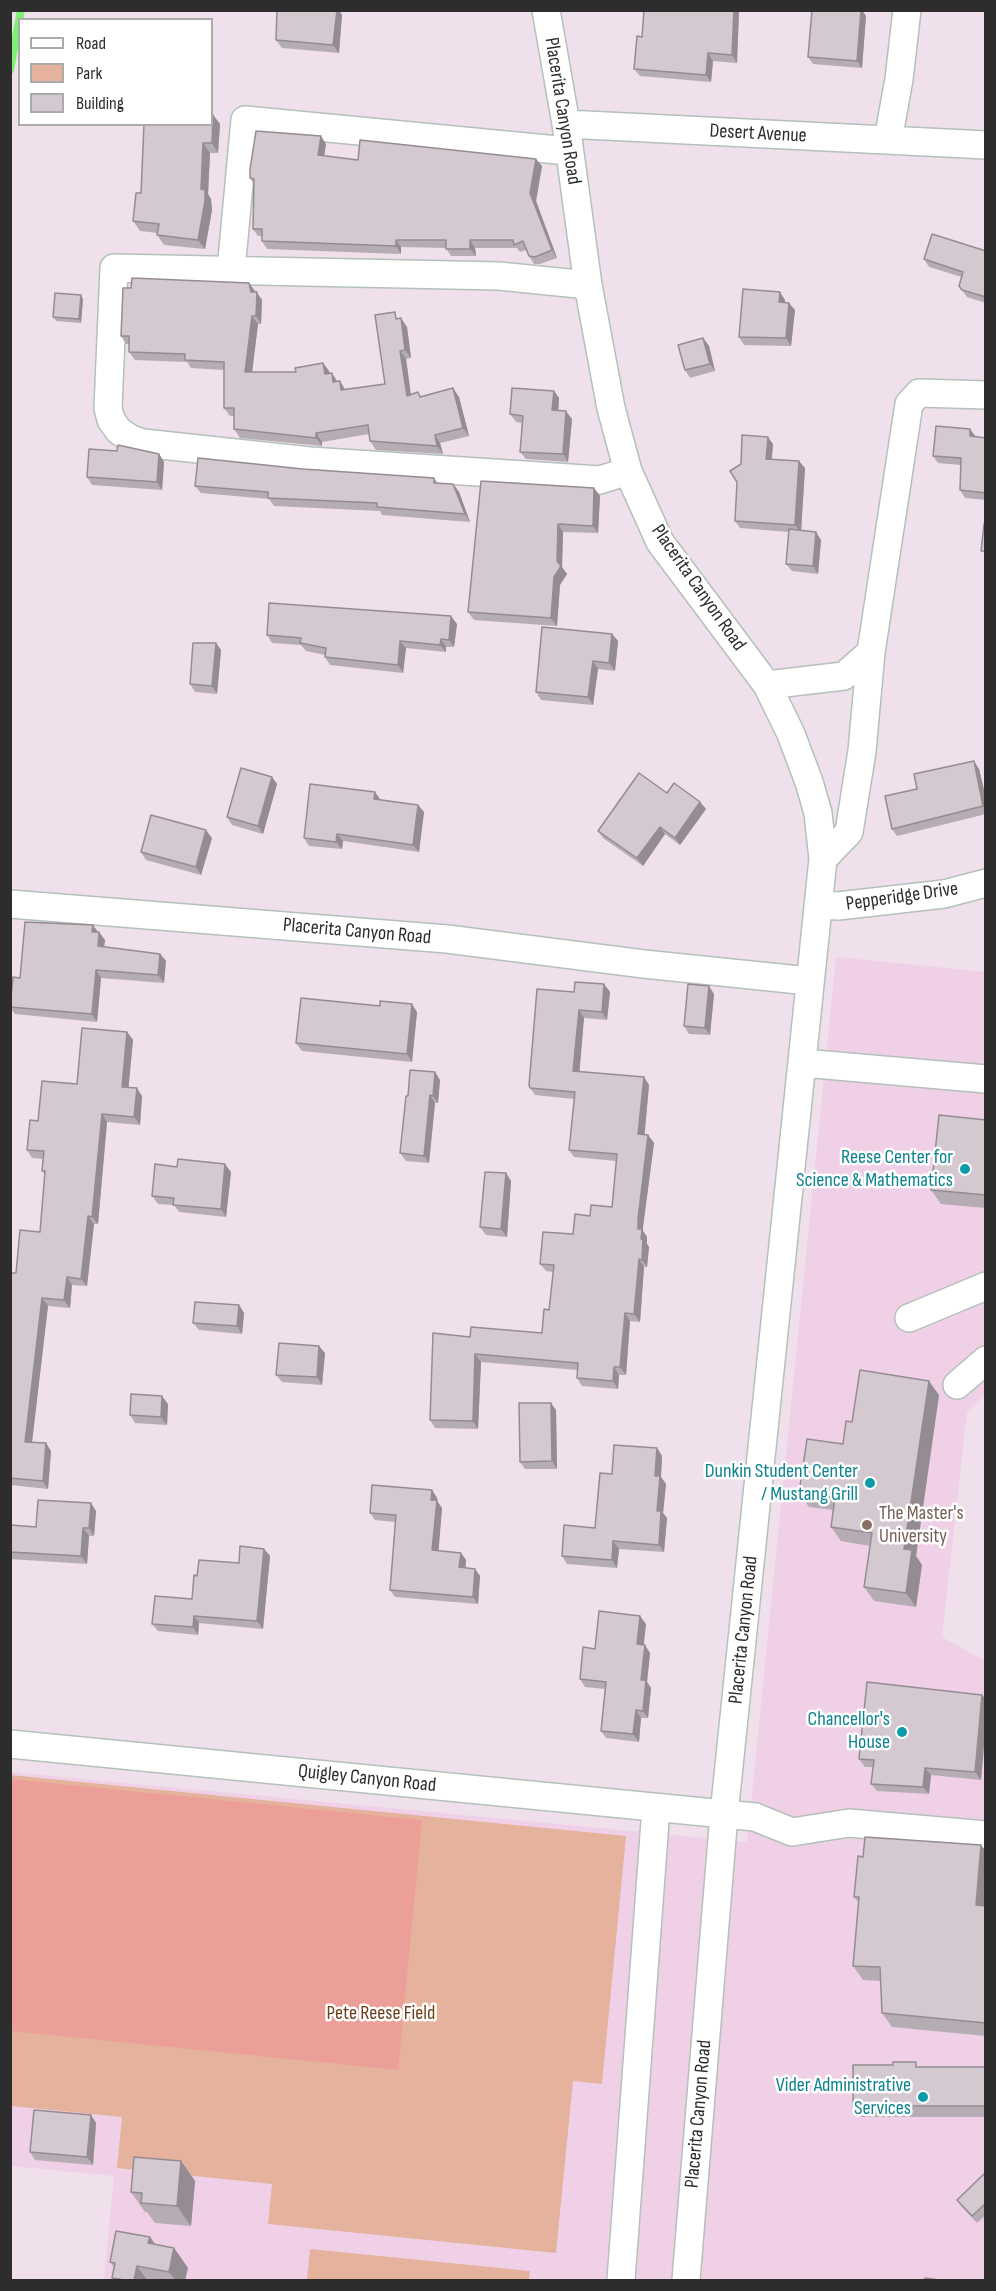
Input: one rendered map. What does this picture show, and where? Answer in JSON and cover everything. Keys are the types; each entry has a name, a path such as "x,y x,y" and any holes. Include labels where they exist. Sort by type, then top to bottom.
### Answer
{"street":[{"name":"Placerita Canyon Road","path":"546,10 566,124 588,285 611,408 628,471 660,542 767,685 791,734 809,782 818,813 823,859 724,1814 686,2280"},
{"path":"888,140 899,79 907,10"},
{"path":"231,270 245,120 568,151"},
{"name":"Desert Avenue","path":"566,124 986,145"},
{"path":"588,285 499,276 114,268 108,408 115,426 131,440 310,461 600,480 628,471"},
{"path":"823,859 849,832 862,751 871,652 909,405 919,393 986,396"},
{"path":"767,685 844,676 871,652"},
{"name":"Pepperidge Drive","path":"818,905 838,906 944,894 986,883"},
{"name":"Placerita Canyon Road","path":"10,904 447,939 644,964 809,981"},
{"path":"803,1063 986,1079"},
{"path":"909,1318 986,1286"},
{"path":"957,1385 986,1360"},
{"name":"Quigley Canyon Road","path":"10,1744 755,1817 792,1832 849,1823 986,1835"},
{"path":"621,2280 657,1808"}],"shaded area":[{"name":"The Master's University","path":"836,957 985,972 985,1394 967,1412 942,1637 985,1661 985,2280 104,2280 114,2176 11,2166 10,1772 747,1842"}],"green space":[{"name":"Pete Reese Field","path":"10,1775 626,1836 602,2084 573,2081 556,2253 268,2224 272,2184 117,2168 122,2117 11,2106"},
{"path":"11,1779 422,1820 398,2070 11,2031"},
{"path":"310,2249 530,2271 529,2280 307,2280"}],"building":[{"path":"277,10 337,10 333,45 276,40"},
{"path":"644,10 734,10 732,55 708,53 706,75 634,69 637,36 642,37"},
{"path":"812,10 861,10 857,61 808,57"},
{"path":"144,126 213,126 212,143 203,143 201,189 205,190 205,201 198,240 157,235 159,224 133,221 136,193 141,193"},
{"path":"256,131 321,136 318,155 358,160 360,140 536,159 530,193 552,250 535,257 529,256 523,241 514,245 513,240 470,240 470,249 446,249 446,240 396,240 396,246 262,241 262,229 253,229 254,179 250,178"},
{"path":"932,234 986,251 986,297 962,290 959,286 963,272 924,259"},
{"path":"132,278 249,283 251,292 257,292 256,316 252,316 245,372 296,372 295,368 323,363 325,374 332,373 333,382 340,381 341,390 385,384 375,315 395,312 396,319 401,318 405,350 400,351 407,396 418,392 420,397 453,388 463,428 435,435 437,446 370,441 368,425 316,433 316,438 234,429 234,408 224,408 224,362 185,360 185,354 129,352 129,336 121,336 123,288 131,288"},
{"path":"743,289 780,292 779,302 789,303 786,338 739,337"},
{"path":"55,293 81,295 79,319 53,317"},
{"path":"703,338 710,364 685,370 678,345"},
{"path":"512,388 554,391 552,410 566,411 563,454 520,452 523,416 510,414"},
{"path":"936,426 970,429 970,436 986,438 986,493 960,490 961,458 933,456"},
{"path":"742,435 768,437 766,459 799,461 795,525 735,521 737,482 730,471 741,464"},
{"path":"118,445 159,454 157,482 87,477 89,449 117,451"},
{"path":"198,458 303,469 434,478 434,483 453,484 465,514 377,507 377,503 268,498 268,492 195,486"},
{"path":"481,481 594,488 593,526 558,524 557,561 561,566 554,577 551,618 468,612"},
{"path":"984,524 986,525 986,551 981,551"},
{"path":"789,529 816,532 813,566 786,564"},
{"path":"269,603 451,616 449,640 441,639 440,645 400,641 398,665 325,657 326,648 300,643 301,638 267,635"},
{"path":"542,627 612,634 609,663 593,661 588,697 536,692"},
{"path":"193,643 216,643 212,686 190,684"},
{"path":"974,761 983,806 892,829 885,796 917,789 914,774"},
{"path":"241,768 272,777 258,826 227,817"},
{"path":"639,773 667,793 674,783 700,802 675,838 660,827 637,858 598,831"},
{"path":"310,784 375,792 374,799 418,805 413,845 337,834 336,842 304,838"},
{"path":"151,815 206,830 196,867 141,852"},
{"path":"25,922 93,925 92,932 99,932 98,946 160,954 158,975 96,970 92,1014 10,1007 13,977 20,978"},
{"path":"575,982 604,984 602,1012 579,1010 573,1071 644,1077 638,1134 648,1135 638,1219 638,1229 642,1229 641,1239 643,1239 642,1260 639,1259 634,1314 625,1313 620,1367 614,1367 613,1381 577,1378 578,1363 475,1354 473,1421 430,1420 433,1333 470,1337 471,1327 542,1333 544,1309 549,1310 554,1265 540,1264 543,1232 573,1234 575,1214 590,1216 591,1205 612,1207 617,1154 569,1150 575,1092 530,1088 529,1085 537,989 574,992"},
{"path":"688,984 709,986 705,1028 684,1026"},
{"path":"301,998 380,1006 380,1001 412,1004 407,1054 296,1043"},
{"path":"82,1028 127,1032 122,1087 137,1088 134,1117 102,1114 92,1217 88,1216 81,1279 67,1277 64,1300 42,1298 25,1442 46,1443 43,1481 10,1478 10,1273 16,1273 20,1230 40,1232 45,1171 42,1171 44,1151 27,1150 30,1120 38,1121 42,1081 77,1084"},
{"path":"410,1070 435,1072 433,1096 430,1095 424,1156 400,1153"},
{"name":"Reese Center for Science & Mathematics","path":"939,1115 986,1120 986,1195 931,1190"},
{"path":"178,1159 225,1164 221,1209 173,1205 174,1198 152,1196 155,1164 177,1167"},
{"path":"485,1172 506,1173 501,1229 480,1227"},
{"path":"195,1302 239,1305 237,1326 193,1323"},
{"path":"279,1343 319,1346 317,1377 276,1375"},
{"name":"Dunkin Student Center / Mustang Grill","path":"860,1370 929,1381 904,1549 912,1550 906,1593 864,1587 872,1533 831,1527 835,1498 799,1493 807,1439 843,1444 846,1421 852,1422"},
{"path":"131,1394 162,1396 161,1417 130,1415"},
{"path":"519,1403 551,1403 552,1461 520,1462"},
{"path":"614,1445 657,1448 655,1476 660,1476 657,1511 661,1511 659,1545 613,1541 612,1560 562,1556 564,1525 595,1528 600,1473 612,1474"},
{"path":"372,1485 432,1490 431,1500 437,1500 432,1550 461,1553 459,1567 475,1569 473,1597 390,1590 396,1515 370,1513"},
{"path":"38,1500 91,1503 89,1528 83,1528 81,1556 10,1552 10,1525 36,1527"},
{"path":"240,1546 264,1549 257,1621 194,1616 193,1627 152,1624 155,1596 192,1599 194,1575 197,1576 199,1560 239,1563"},
{"path":"599,1611 640,1616 637,1644 645,1645 641,1680 646,1680 643,1711 636,1710 633,1734 601,1731 606,1682 580,1679 583,1647 595,1649"},
{"path":"867,1682 982,1695 975,1772 925,1768 923,1787 871,1784 874,1760 859,1759"},
{"path":"865,1837 981,1845 976,1905 986,1906 986,2023 882,2013 880,1967 853,1966 859,1897 854,1897 858,1856 863,1857"},
{"name":"Vider Administrative Services","path":"893,2062 916,2062 916,2067 986,2067 986,2106 853,2106 853,2065 893,2065"},
{"path":"34,2110 91,2115 87,2157 30,2152"},
{"path":"134,2157 181,2161 177,2206 141,2203 142,2193 131,2192"},
{"path":"986,2172 986,2203 972,2216 957,2200"},
{"path":"116,2231 150,2237 148,2243 174,2248 169,2272 137,2266 134,2280 112,2278 115,2263 110,2262"}],"waterway":[{"path":"20,18 21,10"},
{"path":"10,70 18,26"}],"place":[{"name":"Reese Center for Science & Mathematics","path":"965,1169"},
{"name":"Dunkin Student Center / Mustang Grill","path":"870,1483"},
{"name":"The Master's University","path":"867,1525"},
{"name":"Chancellor's House","path":"902,1732"},
{"name":"Vider Administrative Services","path":"923,2097"}]}
